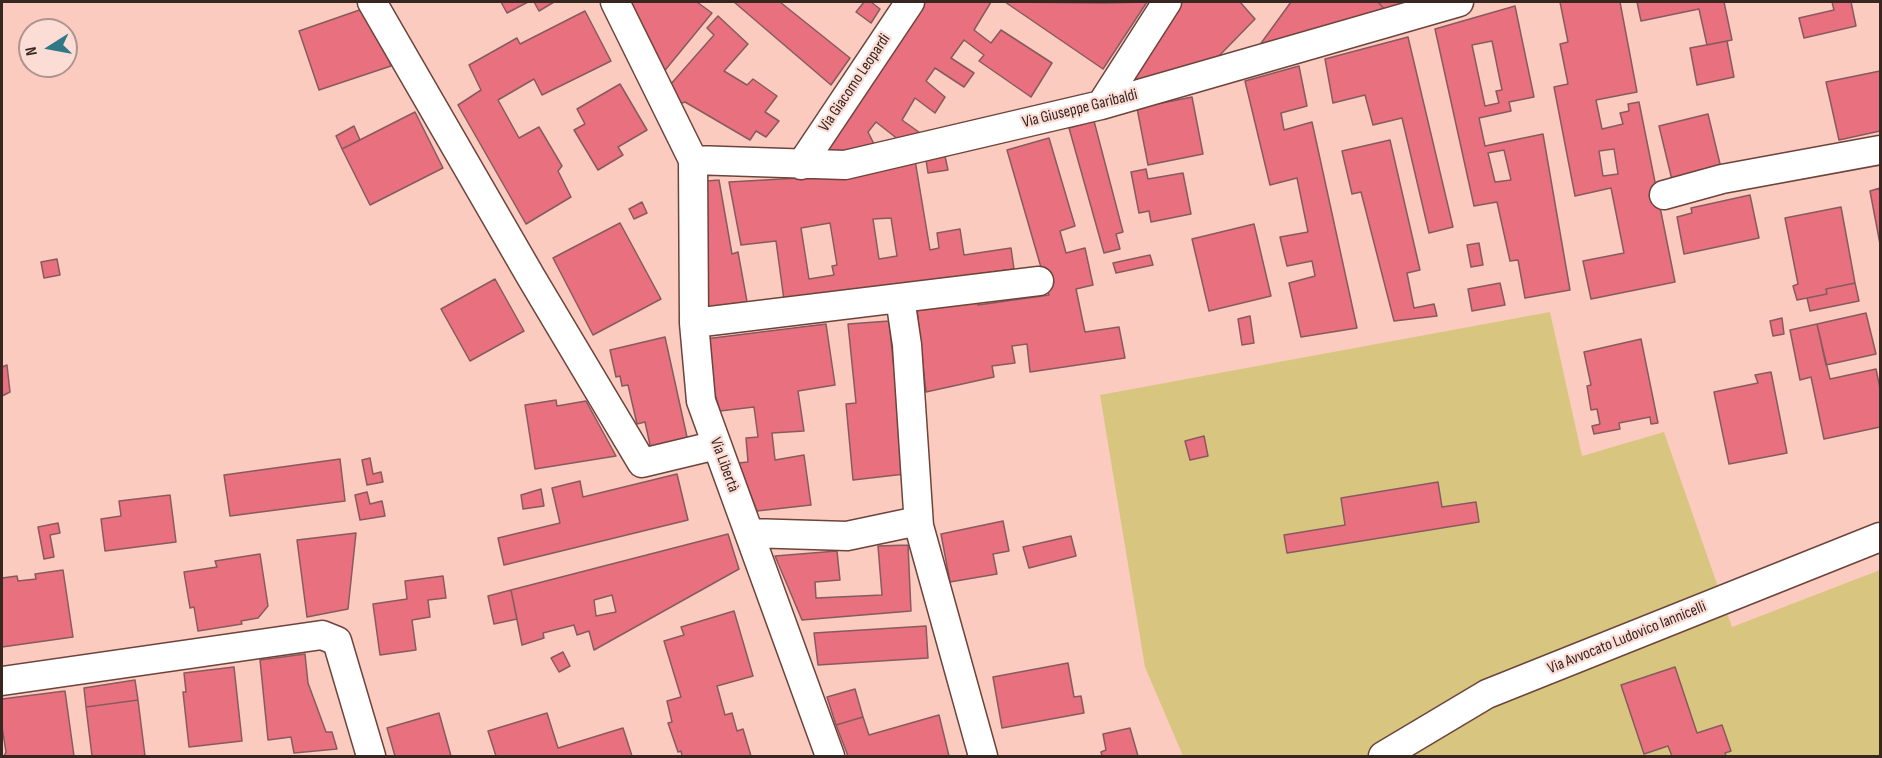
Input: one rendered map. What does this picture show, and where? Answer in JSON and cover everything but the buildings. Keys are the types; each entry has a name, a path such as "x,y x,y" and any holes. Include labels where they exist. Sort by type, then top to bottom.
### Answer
{"street":[{"path":"372,2 642,463 717,445"},
{"path":"615,2 693,160"},
{"name":"Via Giacomo Leopardi","path":"801,165 910,2"},
{"path":"1101,105 1167,2"},
{"name":"Via Giuseppe Garibaldi","path":"693,160 845,165 1101,105 1459,2"},
{"path":"1664,195 1722,179 1881,150"},
{"name":"Via Libertà","path":"693,160 694,323 701,401 830,756"},
{"path":"694,323 1039,281"},
{"path":"900,298 907,345 918,521 983,756"},
{"path":"749,533 847,536 918,521"},
{"name":"Via Avvocato Ludovico Iannicelli","path":"1383,756 1487,694 1881,537"},
{"path":"2,681 322,635 337,641 371,756"}],"shaded area":[{"path":"1550,312 1582,456 1664,432 1732,627 1880,570 1880,756 1183,756 1145,667 1100,395"}]}
